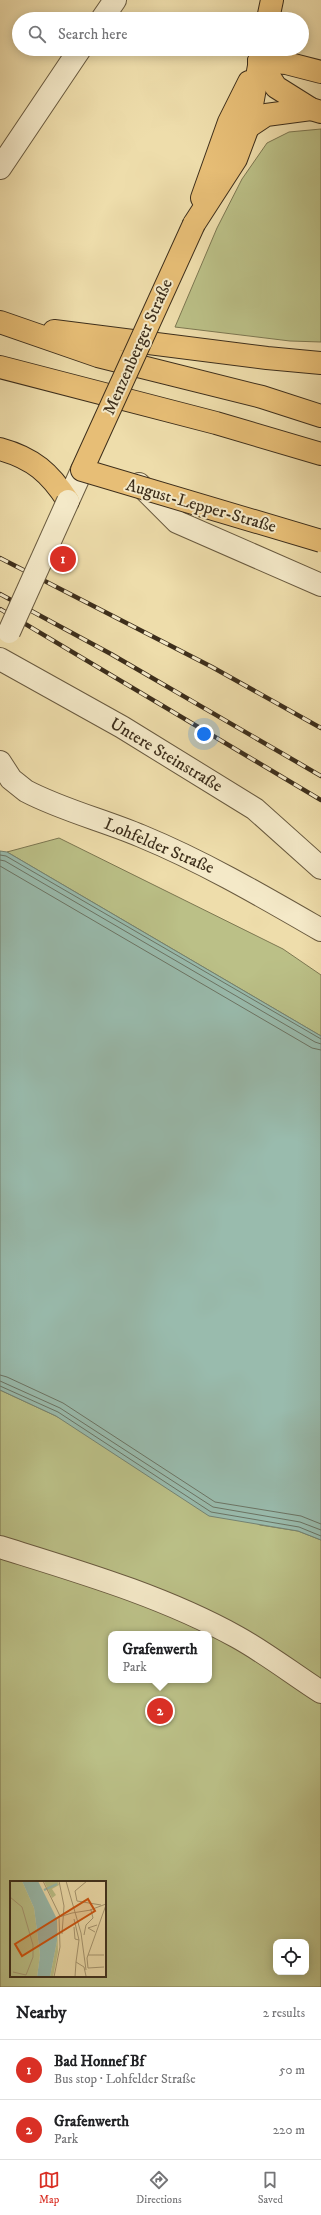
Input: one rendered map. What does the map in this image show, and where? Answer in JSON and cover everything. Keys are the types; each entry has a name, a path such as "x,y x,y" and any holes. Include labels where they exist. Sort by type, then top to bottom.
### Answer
{"main road":[{"path":"269,12 272,0"},
{"path":"260,56 276,87 316,110"},
{"name":"Menzenberger Straße","path":"194,224 236,160 248,127 260,56"},
{"name":"Menzenberger Straße","path":"82,470 194,224 226,128 260,56"},
{"path":"263,56 321,72"},
{"path":"248,127 266,116 316,110"},
{"path":"7,324 267,358 321,363"},
{"path":"7,324 98,356 262,397 321,416"},
{"path":"0,367 216,423 321,454"},
{"path":"0,449 24,458 42,468 51,476 68,501"},
{"name":"August-Lepper-Straße","path":"82,470 321,541"}],"street":[{"path":"107,12 115,0"},
{"path":"0,168 75,56"},
{"path":"0,653 82,470"},
{"path":"136,481 177,522 321,585"},
{"name":"Untere Steinstraße","path":"0,660 122,727 255,809 321,868"},
{"name":"Lohfelder Straße","path":"0,762 11,779 36,796 142,836 226,875 321,930"},
{"path":"0,1547 84,1573 162,1602 238,1637 321,1692"}],"green space":[{"path":"321,129 321,342 290,341 175,327 217,228 242,179 267,143 289,132"},
{"path":"59,838 283,949 321,975 321,1036 7,852"},
{"path":"0,1390 56,1416 260,1525 298,1531 321,1540 321,1987 0,1987"}],"water":[{"path":"0,851 7,852 321,1036 321,1540 298,1531 209,1516 56,1416 0,1390"}],"railway":[{"path":"0,558 212,667 321,728"},
{"path":"0,594 111,654 321,776"},
{"path":"0,609 321,800"}],"place":[{"name":"Bad Honnef Bf","path":"63,559"},
{"name":"Grafenwerth","path":"160,1711"}]}
